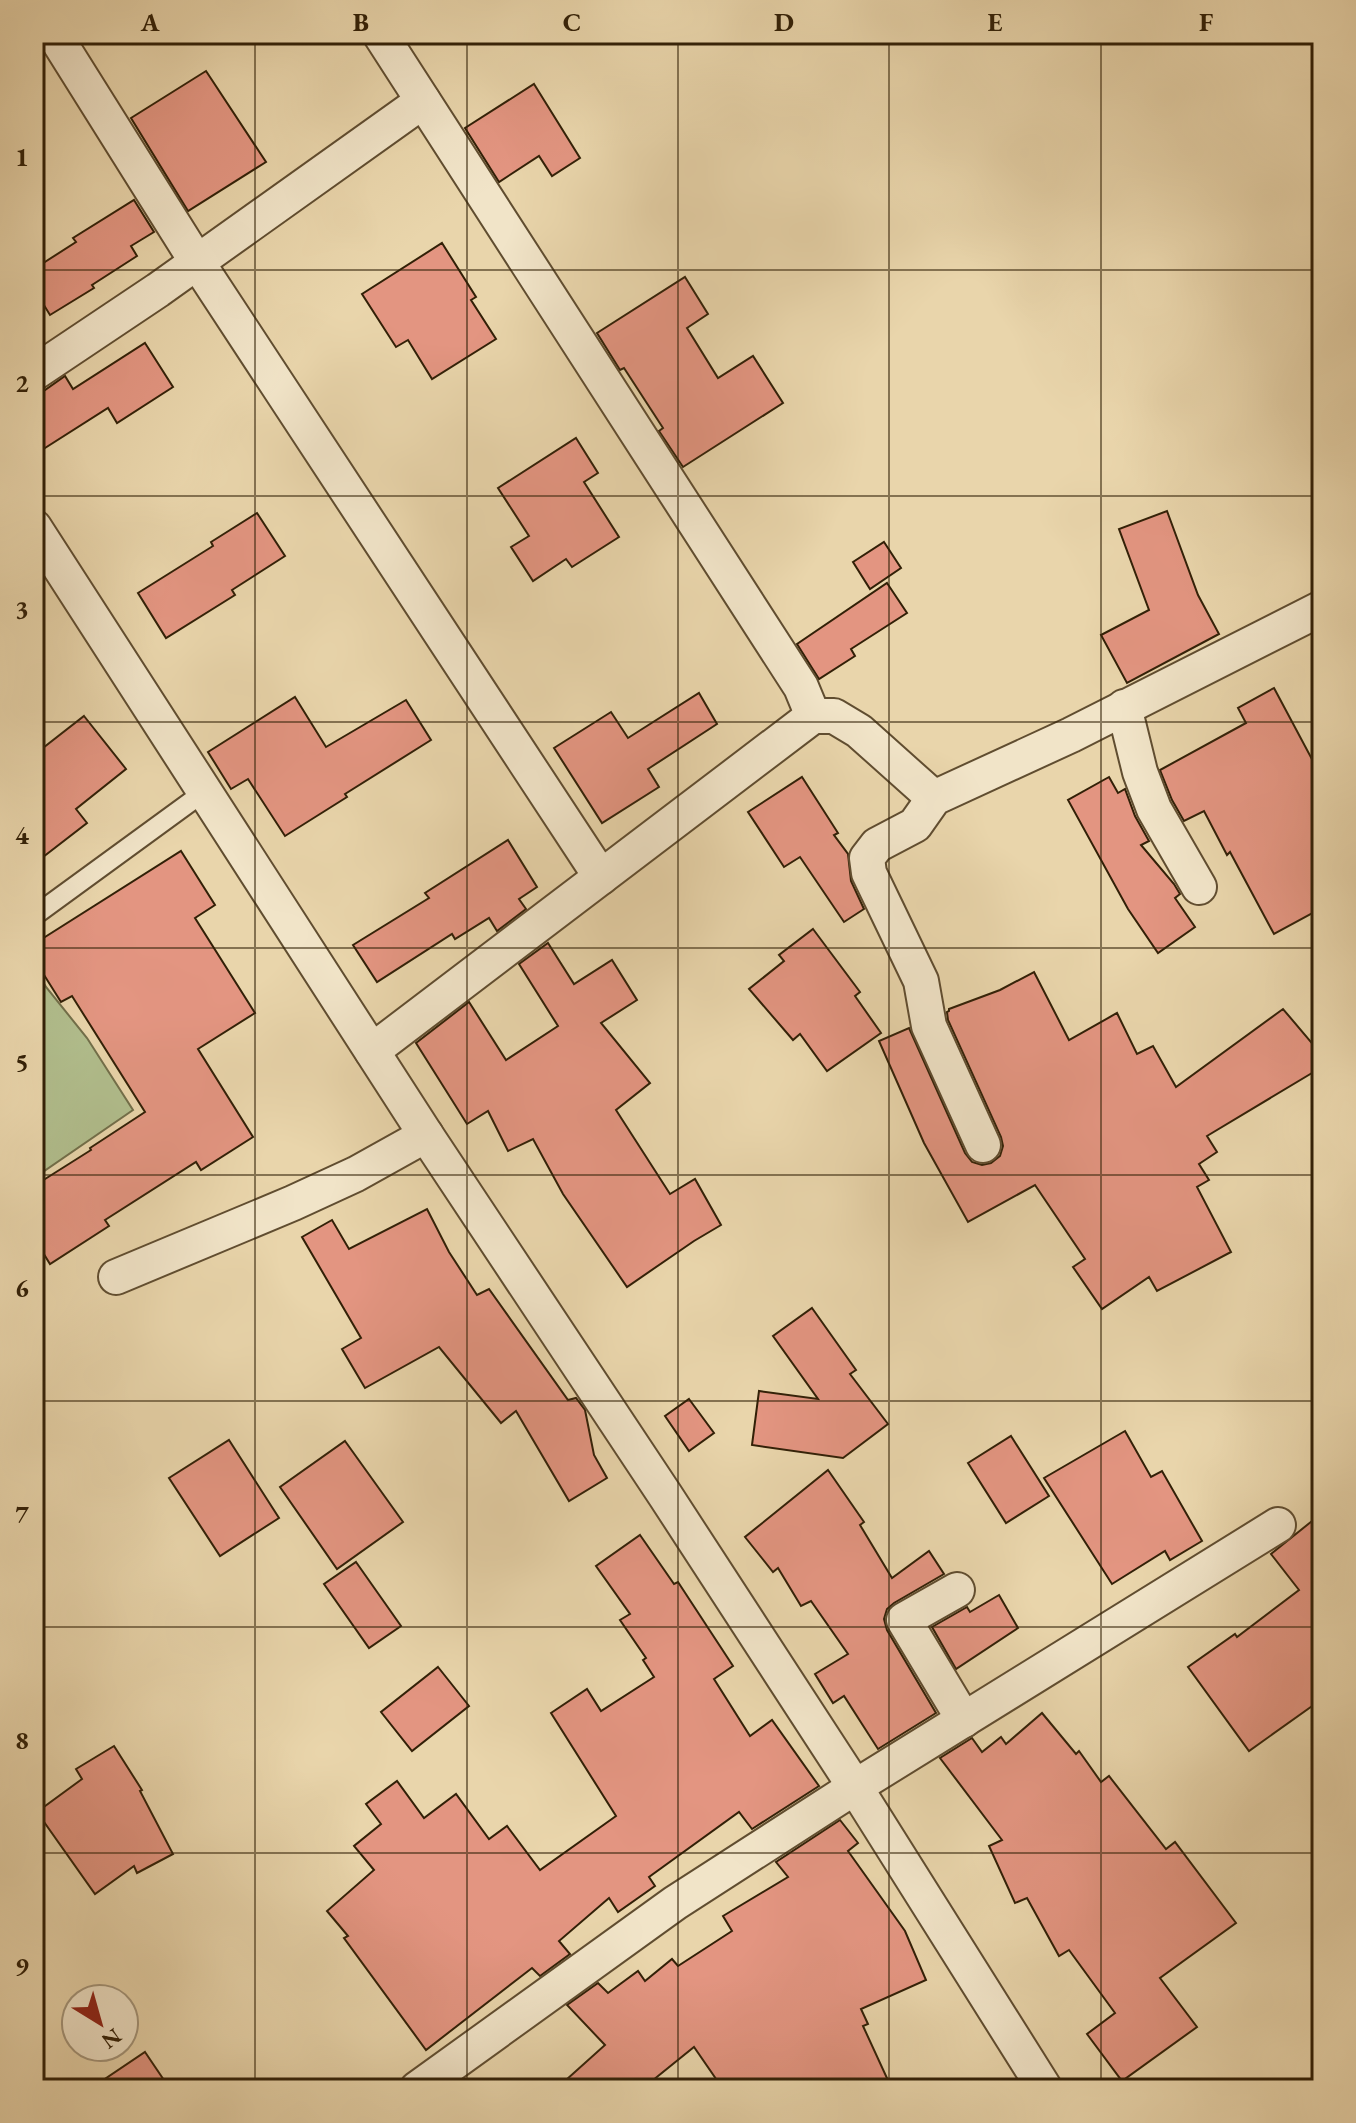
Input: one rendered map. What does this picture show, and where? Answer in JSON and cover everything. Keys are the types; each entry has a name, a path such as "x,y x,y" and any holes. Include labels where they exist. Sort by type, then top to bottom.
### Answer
{"street":[{"path":"54,34 197,262 601,877"},
{"path":"380,34 801,687 813,716"},
{"path":"34,373 197,262 423,101"},
{"path":"34,527 426,1135 855,1787 1045,2089"},
{"path":"983,1145 929,1026 921,981 869,873 867,858 877,845 915,825 934,798 1071,735 1322,608"},
{"path":"1124,707 1140,772 1154,809 1199,887"},
{"path":"372,1051 813,716 834,716 859,731 934,798"},
{"path":"116,1277 293,1203 356,1174 426,1135"},
{"path":"417,2089 675,1903 855,1787 1278,1525"},
{"path":"957,1590 904,1620 964,1720"}],"lane":[{"path":"34,916 204,792"}],"green space":[{"path":"34,966 46,987 87,1038 133,1110 34,1178"}],"building":[{"path":"206,71 266,162 188,211 131,118"},
{"path":"534,84 580,158 552,176 539,156 499,182 465,128"},
{"path":"134,200 154,232 131,246 137,256 50,315 34,289 34,269 76,242 73,238"},
{"path":"442,243 476,297 471,300 496,339 432,379 408,340 396,347 362,294"},
{"path":"685,277 708,314 687,328 718,378 753,356 783,403 683,467 659,431 663,428 597,333"},
{"path":"145,343 173,387 117,423 108,408 34,455 34,393 45,390 65,376 73,389"},
{"path":"576,438 598,473 584,482 619,537 572,567 566,559 533,581 511,547 529,536 498,488"},
{"path":"1167,511 1198,595 1219,634 1127,683 1101,635 1149,610 1119,529"},
{"path":"257,513 285,556 232,590 235,595 166,638 138,593 213,546 211,542"},
{"path":"884,542 901,568 870,589 853,562"},
{"path":"887,583 907,613 851,649 855,656 819,679 797,644"},
{"path":"1274,688 1322,778 1322,908 1274,934 1204,811 1184,821 1160,770 1246,723 1238,708"},
{"path":"699,693 717,724 648,769 659,787 602,823 554,748 611,712 628,738"},
{"path":"295,697 326,747 406,700 431,740 285,836 248,779 231,789 208,752"},
{"path":"84,716 126,769 76,809 87,823 34,864 34,755"},
{"path":"802,777 848,854 851,881 864,909 844,922 800,857 784,867 748,812"},
{"path":"1109,777 1118,793 1125,789 1149,841 1141,845 1174,884 1180,894 1175,898 1195,927 1158,953 1128,909 1068,800"},
{"path":"508,840 537,887 519,899 526,909 497,931 489,918 455,939 452,934 377,982 353,945 429,898 425,893"},
{"path":"181,851 215,905 195,918 255,1013 198,1049 253,1137 201,1170 196,1162 105,1220 109,1226 50,1264 34,1238 34,1186 145,1112 72,996 61,1002 34,959 34,944"},
{"path":"813,929 860,992 855,996 881,1033 827,1071 800,1034 793,1040 749,989 784,961 779,955"},
{"path":"548,943 574,984 612,960 637,1000 601,1023 650,1083 616,1110 670,1194 695,1179 721,1225 627,1287 563,1194 533,1139 508,1151 488,1111 467,1124 416,1043 469,1002 506,1060 558,1026 519,964"},
{"path":"1034,972 1069,1040 1117,1013 1137,1054 1153,1046 1176,1087 1283,1009 1322,1055 1322,1067 1207,1136 1217,1152 1199,1164 1209,1180 1197,1187 1231,1252 1157,1291 1149,1277 1102,1309 1073,1267 1085,1259 1035,1185 968,1222 924,1143 879,1041 909,1028 965,1153 972,1162 982,1165 991,1163 1000,1156 1003,1146 1001,1137 947,1012"},
{"path":"427,1209 449,1252 477,1295 489,1289 568,1400 576,1398 585,1410 594,1455 607,1478 569,1501 516,1411 501,1423 439,1347 365,1388 342,1349 361,1338 302,1237 332,1220 349,1249"},
{"path":"812,1308 856,1370 850,1374 888,1424 843,1458 752,1445 759,1391 818,1399 773,1336"},
{"path":"689,1399 714,1433 689,1451 665,1416"},
{"path":"1125,1431 1151,1477 1162,1471 1202,1541 1170,1560 1165,1551 1112,1584 1044,1478"},
{"path":"1011,1436 1049,1496 1006,1523 968,1463"},
{"path":"229,1440 279,1518 220,1556 169,1478"},
{"path":"345,1441 403,1522 337,1569 280,1487"},
{"path":"828,1470 864,1522 860,1525 892,1578 929,1551 944,1574 894,1603 887,1609 884,1619 887,1630 936,1713 878,1749 844,1696 833,1703 815,1674 848,1654 811,1601 801,1606 778,1568 773,1572 745,1537"},
{"path":"1322,1513 1322,1699 1249,1751 1188,1667 1235,1634 1237,1637 1299,1590 1271,1554"},
{"path":"640,1535 674,1584 678,1582 733,1666 714,1679 750,1736 772,1720 819,1786 752,1829 739,1812 649,1877 655,1886 618,1912 609,1898 559,1941 570,1954 540,1976 532,1968 426,2050 344,1938 348,1936 327,1911 374,1870 354,1846 381,1824 366,1804 397,1781 424,1818 456,1794 489,1839 507,1826 540,1870 616,1816 551,1713 587,1689 601,1711 654,1677 643,1660 646,1658 620,1620 630,1614 596,1566"},
{"path":"356,1562 401,1626 369,1648 324,1584"},
{"path":"999,1595 1018,1628 956,1669 932,1627 967,1607 970,1612"},
{"path":"438,1667 469,1706 412,1751 381,1712"},
{"path":"1042,1713 1076,1754 1079,1751 1101,1782 1109,1776 1166,1849 1175,1842 1236,1923 1160,1978 1197,2027 1122,2081 1087,2034 1115,2013 1069,1950 1059,1956 1027,1898 1015,1903 989,1846 1002,1840 940,1758 972,1738 982,1752 1001,1737 1006,1744"},
{"path":"114,1746 142,1790 173,1854 137,1873 134,1866 95,1894 37,1812 82,1779 76,1769"},
{"path":"840,1820 858,1843 848,1851 905,1931 926,1980 861,2009 868,2024 863,2026 892,2089 723,2089 694,2047 642,2089 556,2089 605,2045 567,2005 598,1983 608,1993 638,1971 645,1981 672,1959 678,1966 732,1931 723,1916 788,1877 776,1862"},
{"path":"145,2052 170,2089 90,2089 129,2063 140,2063 140,2055"}]}
